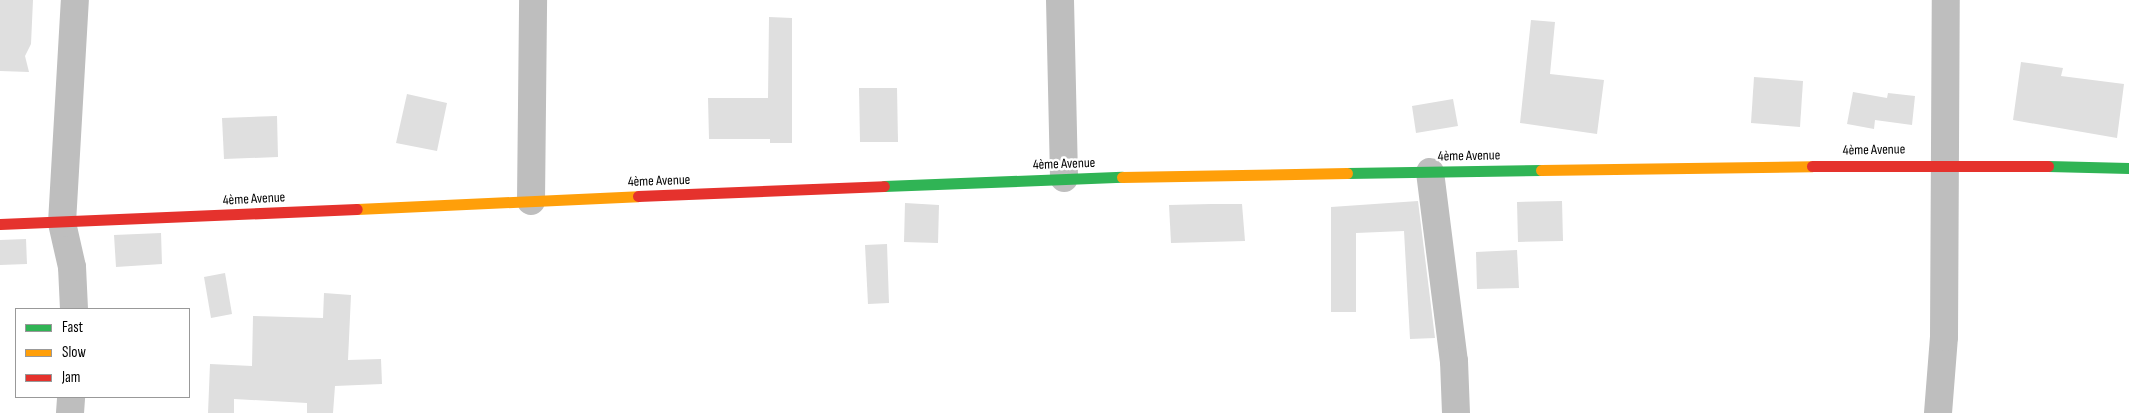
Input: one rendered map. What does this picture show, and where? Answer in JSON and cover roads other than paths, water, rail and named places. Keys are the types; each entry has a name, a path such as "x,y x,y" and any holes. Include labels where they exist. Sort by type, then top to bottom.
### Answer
{"street":[{"path":"74,308 72,266 62,223 75,0"},
{"path":"530,201 533,0"},
{"path":"1060,0 1064,178"},
{"path":"1938,413 1944,337 1946,0"},
{"name":"4ème Avenue","path":"0,224 62,223 1064,178 1944,164 2129,168"},
{"path":"1430,172 1453,351 1456,413"},
{"path":"70,413 71,398"}]}
